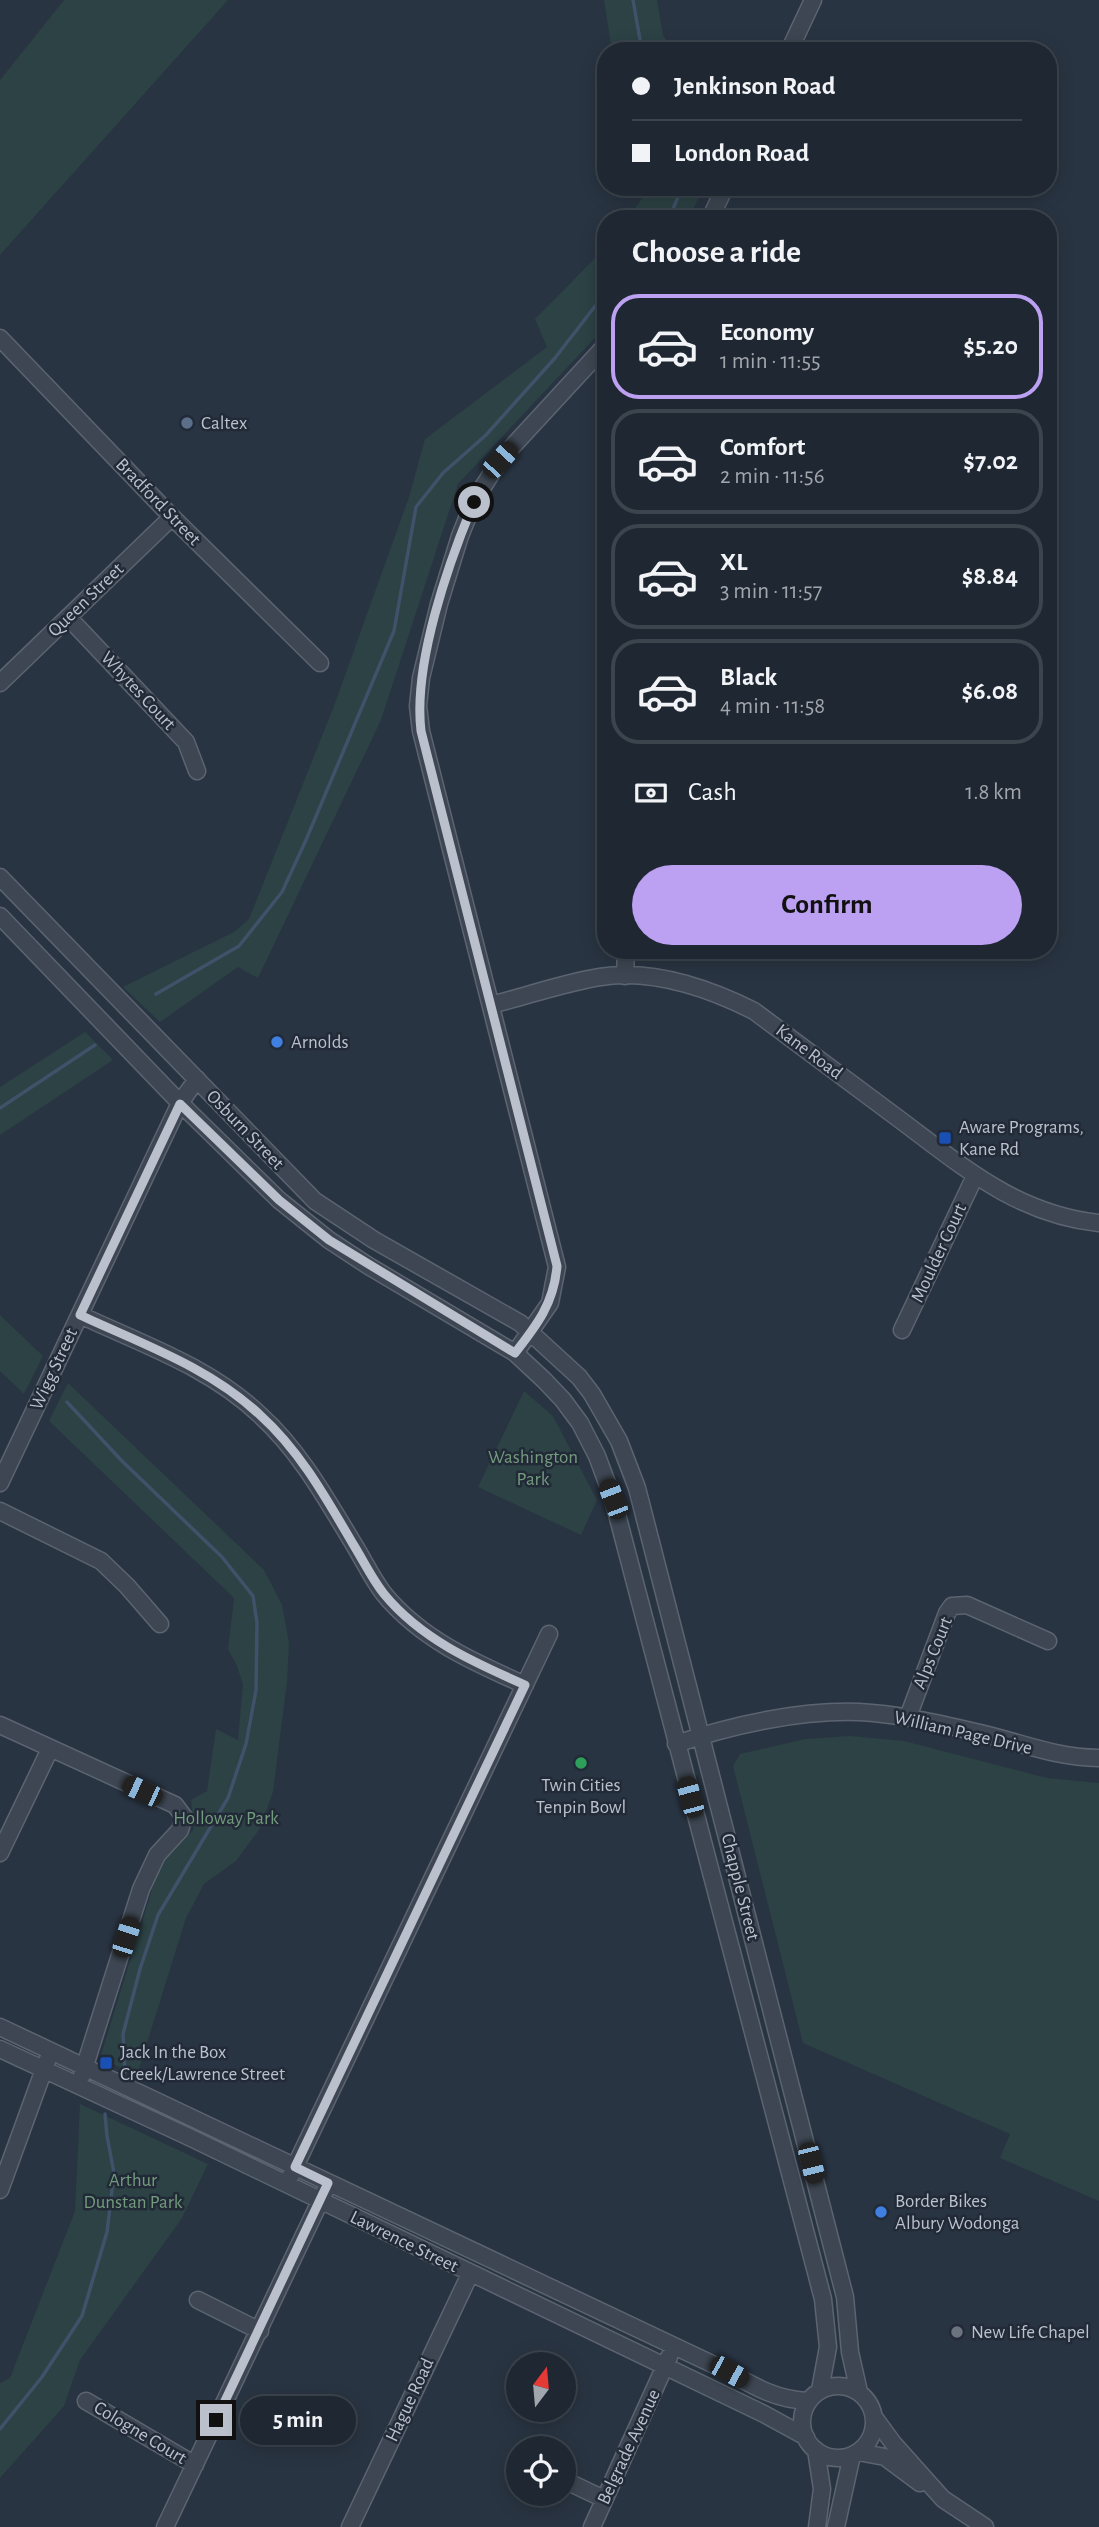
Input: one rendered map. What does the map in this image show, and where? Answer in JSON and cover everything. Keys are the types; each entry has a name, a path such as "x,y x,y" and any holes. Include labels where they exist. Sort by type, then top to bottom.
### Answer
{"street":[{"path":"793,42 813,0"},
{"name":"Bradford Street","path":"0,338 172,517 320,663"},
{"path":"515,1353 550,1303 556,1283 557,1266 421,731 418,706 421,678 439,604 460,536 474,502 500,460 597,355"},
{"name":"Queen Street","path":"0,683 172,517"},
{"name":"Whytes Court","path":"68,617 186,742 197,771"},
{"name":"Osburn Street","path":"0,877 295,1182 326,1209 374,1240 506,1314 531,1333"},
{"name":"Osburn Street","path":"0,916 180,1104 279,1200 329,1240 515,1353"},
{"path":"625,976 626,959"},
{"name":"Kane Road","path":"491,1005 600,977 625,976 685,984 720,994 754,1011 975,1176 1017,1201 1052,1215 1099,1223"},
{"name":"Wigg Street","path":"0,1483 180,1104 197,1079"},
{"name":"Moulder Court","path":"902,1331 975,1176"},
{"path":"80,1315 201,1371 232,1391 261,1415 310,1473 383,1593 411,1622 442,1645 525,1685"},
{"name":"Chapple Street","path":"531,1333 579,1377 592,1394 619,1441 637,1488 845,2297 850,2353 859,2392"},
{"name":"Chapple Street","path":"515,1353 563,1400 580,1423 597,1456 613,1499 823,2299 828,2347 814,2395"},
{"path":"0,1511 101,1561 160,1624"},
{"name":"Alps Court","path":"908,1717 952,1606 967,1605 1048,1641"},
{"path":"286,2184 549,1634"},
{"name":"William Page Drive","path":"676,1744 702,1735 810,1713 859,1712 908,1717 985,1734 1067,1757 1099,1758"},
{"path":"0,1725 175,1805 184,1817 180,1830 157,1855 141,1889 79,2085"},
{"path":"0,1853 50,1749"},
{"name":"Lawrence Street","path":"0,2027 729,2372 767,2394 786,2400 814,2395"},
{"name":"Lawrence Street","path":"0,2049 666,2366 785,2424 811,2443"},
{"path":"0,2190 50,2050"},
{"path":"165,2527 328,2183"},
{"name":"Hague Road","path":"350,2527 470,2274"},
{"path":"198,2300 260,2331"},
{"name":"Belgrade Avenue","path":"592,2527 674,2346"},
{"path":"817,2527 822,2489 802,2419 814,2395 837,2386 849,2387 859,2392 893,2443 939,2495 985,2527"},
{"name":"Cologne Court","path":"86,2401 195,2465"},
{"path":"836,2527 855,2454 870,2440 874,2417"},
{"path":"811,2443 834,2457 855,2454 885,2457 939,2495"},
{"path":"576,2486 604,2500"}],"green space":[{"path":"64,0 228,0 0,255 0,80"},
{"path":"604,0 657,0 663,35 668,42 611,42"},
{"path":"644,196 700,196 692,210 634,210"},
{"path":"597,256 597,336 458,484 381,720 258,978 238,967 160,1022 123,987 234,932 249,919 334,706 409,497 425,439 547,347 535,319"},
{"path":"85,1032 113,1060 0,1135 0,1087"},
{"path":"0,1315 43,1356 24,1394 0,1371"},
{"name":"Holloway Park","path":"68,1383 264,1570 282,1605 289,1643 287,1682 273,1792 259,1830 236,1861 204,1884 186,1918 137,2075 100,2058 159,1867 194,1829 191,1800 207,1791 216,1729 238,1740 243,1684 228,1649 234,1598 49,1421"},
{"name":"Washington Park","path":"524,1391 553,1416 597,1500 581,1535 478,1487"},
{"path":"850,1736 904,1741 1047,1778 1099,1783 1099,2201 1000,2158 1010,2134 803,2043 733,1766 740,1754 805,1739"},
{"name":"Arthur Dunstan Park","path":"80,2104 208,2164 182,2218 80,2360 64,2406 0,2478 0,2383 10,2378 75,2211"}],"waterway":[{"path":"633,0 640,42"},
{"path":"673,210 678,196"},
{"path":"156,994 239,946 282,892 394,631 416,507 443,473 486,435 555,358 597,304"},
{"path":"0,1108 95,1045"},
{"path":"67,1402 122,1461 222,1557 253,1596 257,1623 256,1690 246,1744 228,1798 158,1915 123,2034 125,2072"},
{"path":"0,2429 42,2377 82,2316 107,2232 114,2173 105,2114"}],"place":[{"name":"Caltex","path":"187,423"},
{"name":"Arnolds","path":"277,1042"},
{"name":"Aware Programs, Kane Rd","path":"945,1138"},
{"name":"Twin Cities Tenpin Bowl","path":"581,1763"},
{"name":"Jack In the Box Creek/Lawrence Street","path":"106,2063"},
{"name":"Border Bikes Albury Wodonga","path":"881,2212"},
{"name":"New Life Chapel","path":"957,2332"}],"route":[{"path":"216,2420 328,2183 295,2167 525,1685 442,1645 411,1622 383,1593 310,1473 261,1415 232,1391 201,1371 80,1315 180,1104 279,1200 329,1240 515,1353 550,1303 556,1283 557,1266 421,731 418,706 421,678 439,604 460,536 474,502"}]}
